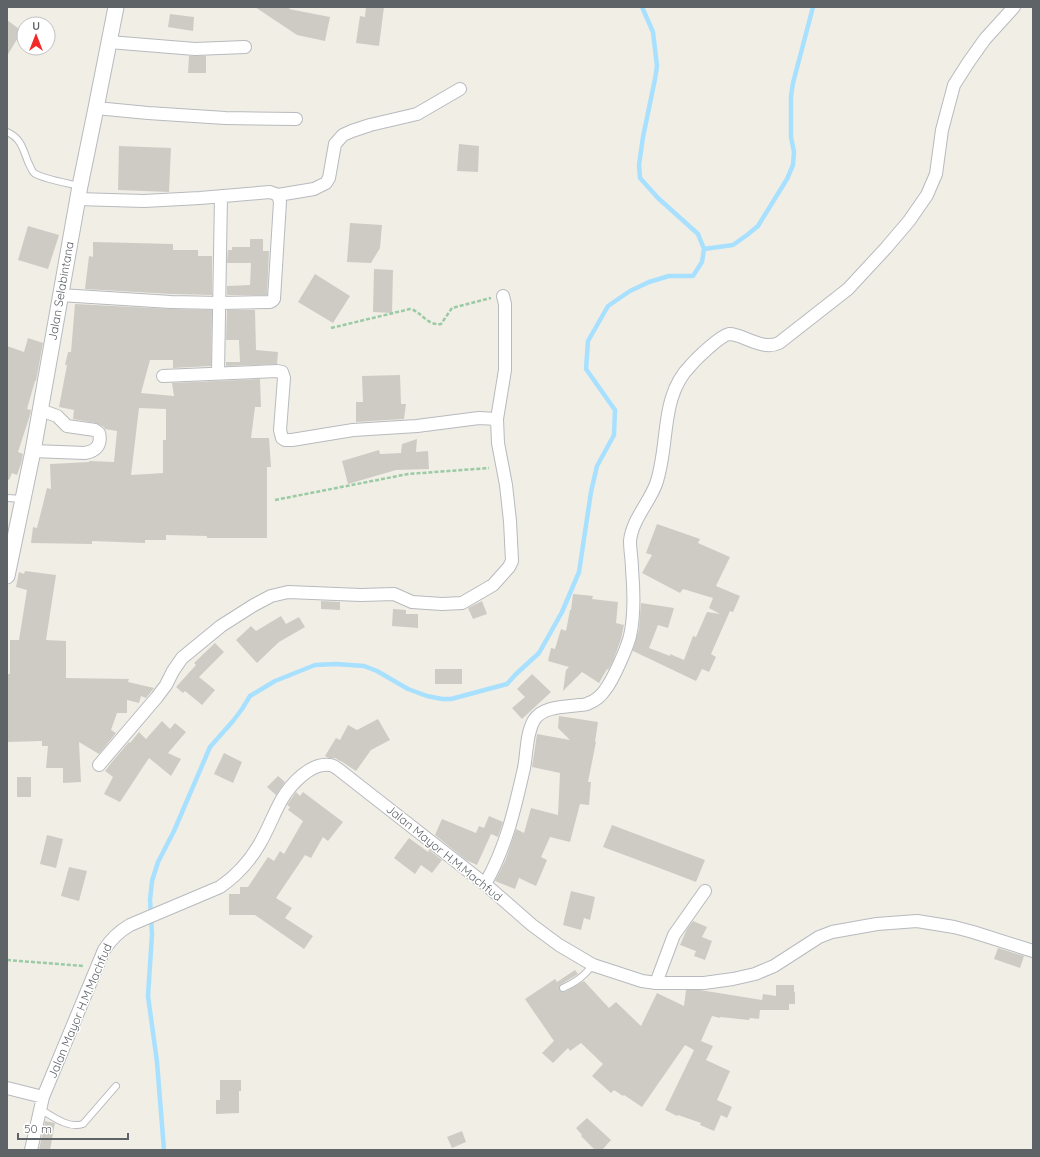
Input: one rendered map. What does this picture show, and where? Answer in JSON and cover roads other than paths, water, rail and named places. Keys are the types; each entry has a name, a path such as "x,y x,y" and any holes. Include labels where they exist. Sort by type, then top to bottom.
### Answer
{"street":[{"name":"Jalan Selabintana","path":"7,576 33,451 78,193 116,7"},
{"path":"485,884 493,870 505,839 518,796 530,729 535,719 542,712 549,709 589,704 605,690 624,653 630,637 634,604 630,542 638,518 648,502 656,484 661,466 670,402 681,377 690,365 721,338 728,334 733,334 763,345 774,345 779,342 848,289 886,248 909,221 927,195 936,174 942,130 954,85 985,39 1014,7"},
{"path":"109,42 195,49 245,47"},
{"path":"78,193 144,201 270,192 278,195 314,189 326,183 329,178 335,144 343,135 352,131 417,114 460,89"},
{"path":"96,108 225,118 296,119"},
{"path":"60,295 172,302 270,302 273,300 280,202 278,195"},
{"path":"218,373 221,196"},
{"path":"99,765 157,697 182,658 221,626 261,600 277,594 288,592 394,594 412,602 442,604 462,603 493,584 505,573 512,561 510,521 506,486 498,442 497,419 505,370 505,304 503,296"},
{"path":"163,376 276,371 282,372 284,378 280,430 282,438 285,440 353,430 417,426 479,418 497,419"},
{"path":"33,451 92,452 97,448 100,437 99,433 95,430 67,426 57,416 40,410"},
{"name":"Jalan Mayor H.M.Machfud","path":"31,1150 43,1097 104,950 111,939 120,931 220,887 232,879 242,869 259,845 283,798 299,778 309,770 321,766 331,765 338,769 485,884 558,946 593,966 642,981 656,983 704,983 755,974 774,966 819,937 832,932 877,924 917,921 949,926 1033,951"},
{"path":"656,983 674,935 705,891"},
{"path":"7,1088 43,1097"}],"lane":[{"path":"7,132 17,137 22,145 31,169 35,174 61,182 78,193"},
{"path":"7,498 23,499"},
{"path":"563,988 575,982 593,966"},
{"path":"40,1109 64,1123 79,1125 83,1124 116,1086"}],"waterway":[{"path":"164,1150 157,1062 148,996 152,934 150,900 152,881 158,862 174,831 210,747 233,721 250,696 275,681 315,665 336,664 364,666 377,671 408,689 427,696 442,699 451,699 507,684 539,653 562,612 579,572 591,492 597,466 614,435 615,410 586,369 588,341 608,306 630,291 649,282 669,276 693,276 702,262 704,249 698,234 658,198 640,178 639,165 643,137 657,66 653,32 642,7"},
{"path":"704,249 733,245 758,226 787,179 793,165 794,152 791,137 791,96 813,7"}]}
